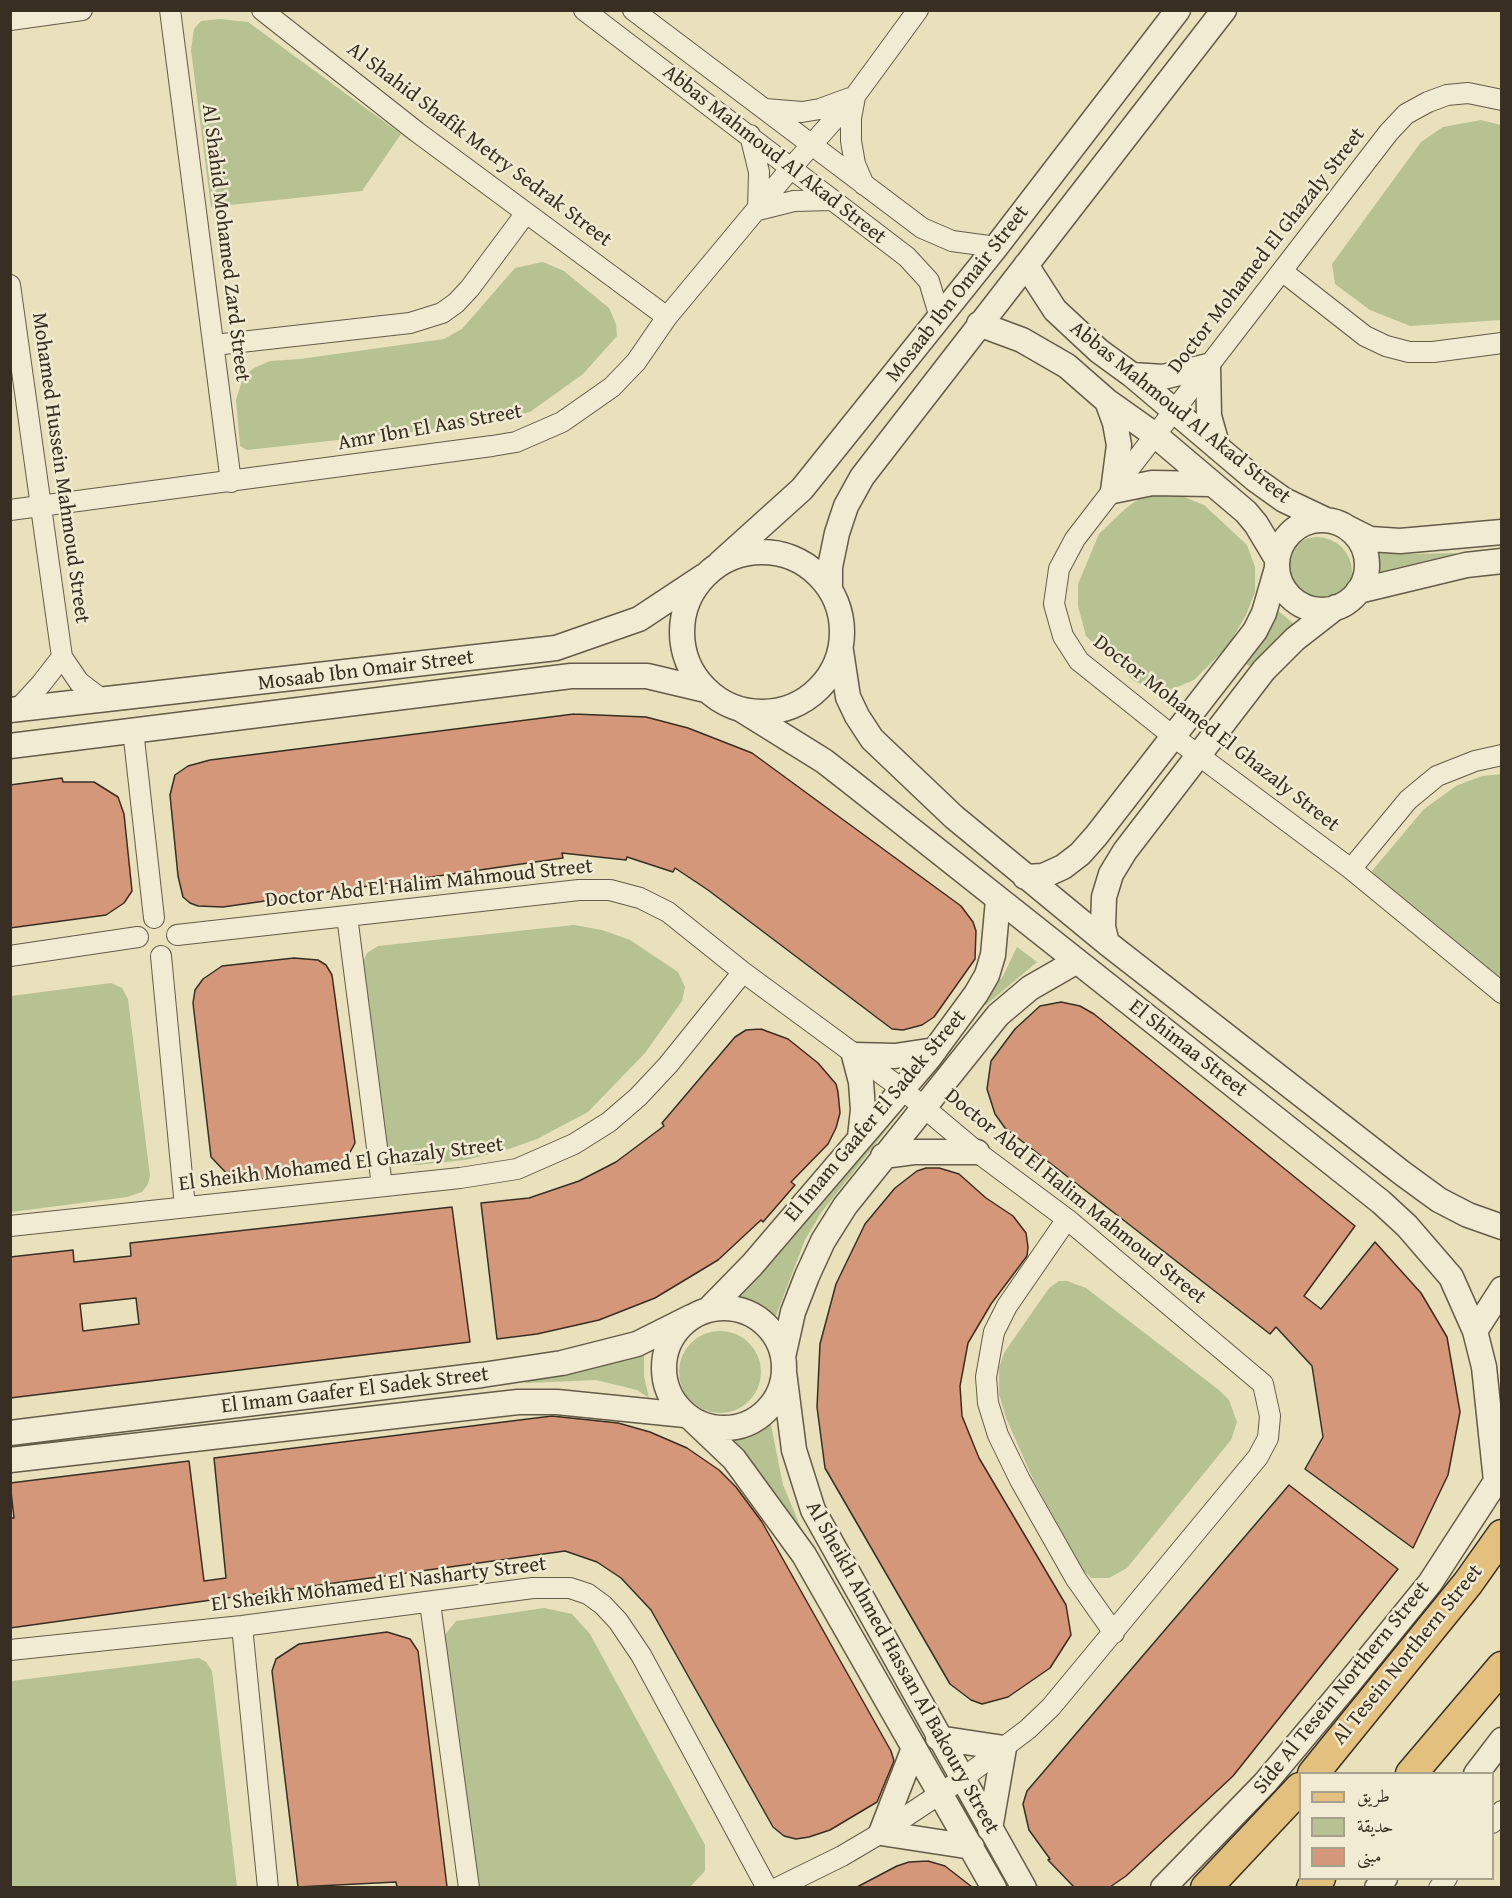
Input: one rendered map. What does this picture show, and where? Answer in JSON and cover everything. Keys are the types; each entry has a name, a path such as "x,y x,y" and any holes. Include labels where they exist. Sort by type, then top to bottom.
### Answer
{"main road":[{"name":"Al Tesein Northern Street","path":"1314,1772 1468,1583 1502,1535"},
{"path":"1412,1772 1502,1667"},
{"path":"1206,1887 1269,1825 1299,1789"}],"street":[{"path":"10,20 82,10"},
{"name":"Al Shahid Mohamed Zard Street","path":"170,10 231,482"},
{"name":"Al Shahid Shafik Metry Sedrak Street","path":"262,10 417,132 667,316"},
{"name":"Abbas Mahmoud Al Akad Street","path":"584,10 750,135 920,269 932,287 940,318"},
{"name":"Abbas Mahmoud Al Akad Street","path":"633,10 921,228 967,244 996,247"},
{"name":"Amr Ibn El Aas Street","path":"10,510 492,446 537,434 587,407 612,387 636,362 667,316 791,168 855,96 918,10"},
{"name":"Mosaab Ibn Omair Street","path":"14,709 104,701 556,648 639,619 712,569 802,489 996,247 1178,10"},
{"name":"Mosaab Ibn Omair Street","path":"830,589 830,567 837,533 846,506 862,477 1224,10"},
{"name":"Doctor Mohamed El Ghazaly Street","path":"1502,100 1468,93 1448,95 1428,102 1406,114 1389,132 1075,539 1059,569 1054,604 1063,636 1079,661 1174,737 1351,868 1502,993"},
{"path":"765,109 802,112 839,104 855,96"},
{"path":"855,96 851,118 851,141 855,164 864,185"},
{"path":"750,135 759,172 758,210 794,201 832,200"},
{"path":"214,345 410,324 442,313 456,303 470,288 526,213"},
{"name":"Abbas Mahmoud Al Akad Street","path":"1026,265 1055,310 1072,328 1284,500 1324,519"},
{"path":"1282,271 1365,336 1386,346 1409,352 1433,352 1502,344"},
{"name":"Mohamed Hussein Mahmoud Street","path":"10,285 62,657 79,682 104,701"},
{"name":"Abbas Mahmoud Al Akad Street","path":"979,324 1044,352 1067,366 1107,401 1155,435 1256,524 1277,563"},
{"path":"1132,375 1163,377 1208,366 1209,416 1218,448"},
{"path":"1107,401 1115,423 1119,445 1113,491 1152,483 1211,484"},
{"path":"1025,878 1043,876 1063,867 1080,854 1174,737 1255,631 1264,613 1284,541 1296,528 1324,519 1370,539 1400,541 1502,532"},
{"path":"1347,528 1362,546 1366,557 1366,569 1358,591"},
{"path":"754,552 789,556 819,575 830,589 839,608 843,630 841,651 832,671 820,688 803,701 774,711 742,710 723,702 706,690 693,673 684,654 681,633 684,612 691,593 712,569 754,552"},
{"path":"1107,943 1103,927 1104,897 1111,874 1125,851 1279,654 1358,591 1466,565 1502,561"},
{"path":"1277,563 1282,586 1293,599 1318,609 1336,607"},
{"name":"El Shimaa Street","path":"841,651 848,697 857,716 872,738 954,817 1025,878 1402,1173 1439,1200 1467,1215 1502,1227"},
{"path":"14,709 41,684 62,657"},
{"name":"Mosaab Ibn Omair Street","path":"10,746 571,676 647,676 706,690"},
{"name":"El Shimaa Street","path":"742,710 824,761 1382,1202 1426,1246 1450,1277 1475,1331 1484,1367 1498,1476"},
{"path":"133,730 154,918"},
{"path":"1351,868 1408,800 1437,776 1475,761 1502,756"},
{"name":"Doctor Abd El Halim Mahmoud Street","path":"177,935 538,894 610,890 640,898 668,912 743,972 902,1089 977,1152 1067,1219 1263,1383 1268,1401 1268,1438 1258,1456 1051,1707 1004,1748 962,1779 880,1833 832,1861 777,1887"},
{"name":"El Imam Gaafer El Sadek Street","path":"10,1433 553,1364 637,1344 699,1313 752,1265 935,1050 976,994 987,975 993,955 998,900"},
{"path":"347,916 382,1186"},
{"path":"154,918 169,922 177,935 175,945 170,952 161,956 145,951 138,937 143,924 154,918"},
{"path":"10,956 138,937"},
{"path":"161,956 185,1207"},
{"name":"El Imam Gaafer El Sadek Street","path":"784,1364 793,1312 823,1241 845,1206 998,1015 1030,988 1077,961"},
{"name":"El Sheikh Mohamed El Ghazaly Street","path":"10,1226 507,1171 539,1161 574,1144 609,1122 638,1097 668,1065 743,972"},
{"path":"860,1137 863,1110 861,1082 854,1055 895,1056 935,1050"},
{"path":"883,1156 914,1152 977,1152"},
{"path":"1382,1202 1402,1173"},
{"path":"1067,1219 1007,1306 994,1332 986,1377 988,1403 998,1435 1020,1480 1076,1579 1114,1633"},
{"path":"1475,1331 1502,1289"},
{"path":"728,1308 756,1317 776,1338 784,1364 780,1391 769,1409 753,1421 734,1428 713,1428 690,1418 672,1401 665,1384 663,1365 667,1346 677,1330 699,1313 728,1308"},
{"name":"Al Sheikh Ahmed Hassan Al Bakoury Street","path":"784,1364 794,1450 813,1510 938,1738 1024,1887"},
{"name":"El Imam Gaafer El Sadek Street","path":"10,1460 518,1402 557,1402 690,1418"},
{"name":"Al Sheikh Ahmed Hassan Al Bakoury Street","path":"690,1418 734,1459 780,1519 804,1556 994,1887"},
{"name":"Side Al Tesein Northern Street","path":"1163,1887 1265,1783 1348,1684 1430,1583 1498,1476"},
{"name":"El Sheikh Mohamed El Nasharty Street","path":"10,1650 242,1626 553,1587 588,1594 603,1605 641,1655 767,1887"},
{"path":"430,1603 469,1887"},
{"path":"242,1626 268,1887"},
{"path":"938,1738 1004,1748 990,1829"},
{"path":"1477,1772 1502,1740"},
{"path":"914,1748 880,1833 972,1847"}],"green space":[{"path":"220,19 248,22 401,134 362,191 211,207 191,50 194,29 201,21"},
{"path":"1481,120 1501,125 1501,320 1410,326 1370,310 1335,284 1332,264 1421,142 1443,127"},
{"path":"543,262 564,271 609,308 616,324 617,336 583,374 530,412 484,424 247,450 240,446 236,400 243,377 254,368 270,361 444,339 462,329 515,268"},
{"path":"1146,494 1177,494 1204,505 1247,545 1255,567 1255,592 1246,615 1228,646 1194,680 1170,690 1156,690 1134,681 1086,636 1078,606 1078,584 1099,534 1126,508"},
{"path":"1324,537 1337,543 1346,552 1350,558 1352,572 1350,586 1342,597 1331,605 1310,607 1292,597 1284,586 1282,565 1292,547 1303,539"},
{"path":"1372,552 1406,554 1458,553 1373,580"},
{"path":"1276,609 1295,625 1252,668 1242,661"},
{"path":"1501,774 1501,980 1389,891 1372,871 1424,809 1456,786 1482,776"},
{"path":"574,925 602,930 630,940 678,972 685,987 682,1001 645,1053 588,1112 537,1139 503,1151 465,1160 417,1165 390,1159 381,1147 363,962 367,953 378,946"},
{"path":"1017,947 1037,962 986,1005 982,1003 1003,976"},
{"path":"111,983 122,988 128,999 150,1176 148,1184 142,1192 127,1197 11,1212 11,996"},
{"path":"892,1107 899,1114 821,1213 805,1240 772,1326 754,1311 732,1298"},
{"path":"1059,1281 1067,1281 1086,1288 1219,1390 1229,1400 1237,1422 1231,1440 1127,1568 1109,1578 1091,1578 1081,1568 1033,1479 1006,1418 999,1394 999,1368 1004,1353 1049,1288"},
{"path":"712,1331 728,1331 743,1338 754,1349 761,1364 758,1388 749,1401 728,1413 712,1413 697,1406 686,1395 679,1380 679,1364 686,1349 697,1338"},
{"path":"644,1352 644,1376 649,1398 637,1390 596,1380 525,1383 524,1376"},
{"path":"770,1420 783,1485 809,1547 725,1439 760,1427"},
{"path":"544,1608 572,1614 590,1634 705,1845 705,1871 689,1888 477,1887 444,1636 456,1621"},
{"path":"199,1658 206,1662 212,1671 237,1887 11,1887 11,1681"}],"building":[{"path":"574,714 646,717 688,728 752,753 961,906 973,922 976,931 975,959 934,1017 922,1025 903,1030 892,1029 708,890 675,868 673,872 627,857 626,860 562,853 563,858 223,907 198,906 183,897 178,876 170,795 175,775 188,766 210,760"},
{"path":"62,778 63,782 94,782 118,797 124,814 132,891 124,903 106,915 10,928 10,785"},
{"path":"294,958 318,960 326,965 332,975 355,1143 346,1160 324,1170 255,1180 230,1177 211,1157 193,1003 195,990 203,979 222,966"},
{"path":"1061,1002 1080,1006 1094,1014 1355,1226 1304,1296 1321,1309 1375,1242 1421,1293 1447,1337 1460,1412 1448,1475 1413,1548 1305,1469 1323,1437 1312,1366 1276,1327 1270,1334 1005,1128 995,1114 987,1089 991,1061 1015,1029 1040,1006"},
{"path":"761,1029 788,1039 818,1063 836,1084 838,1092 840,1113 836,1128 828,1144 791,1182 795,1185 763,1222 761,1220 718,1260 655,1298 599,1320 537,1334 497,1339 481,1203 529,1198 579,1181 616,1162 664,1126 662,1123 735,1037 746,1030"},
{"path":"939,1168 959,1174 986,1198 1013,1216 1026,1233 1027,1256 991,1304 968,1343 960,1386 962,1416 979,1458 1066,1605 1071,1635 1050,1668 1008,1697 982,1704 971,1700 950,1684 825,1468 817,1407 820,1344 836,1284 865,1224 895,1188 917,1171"},
{"path":"452,1207 470,1342 10,1398 10,1257 73,1250 74,1262 131,1256 130,1243","holes":["136,1298 139,1324 83,1331 80,1304"]},
{"path":"552,1416 618,1423 650,1432 687,1448 719,1470 736,1487 762,1522 891,1751 894,1761 877,1802 830,1830 796,1839 784,1836 773,1827 651,1610 621,1578 597,1562 565,1551 10,1628 10,1518 14,1518 10,1483 189,1461 204,1581 226,1578 214,1458"},
{"path":"1289,1485 1398,1569 1233,1776 1126,1876 1110,1887 1074,1887 1048,1860 1050,1859 1029,1830 1023,1804 1027,1791"},
{"path":"387,1632 410,1639 418,1651 447,1887 397,1887 396,1882 298,1887 272,1671 276,1659 299,1644"},
{"path":"928,1861 945,1866 972,1887 857,1887 897,1866 909,1862"}]}
